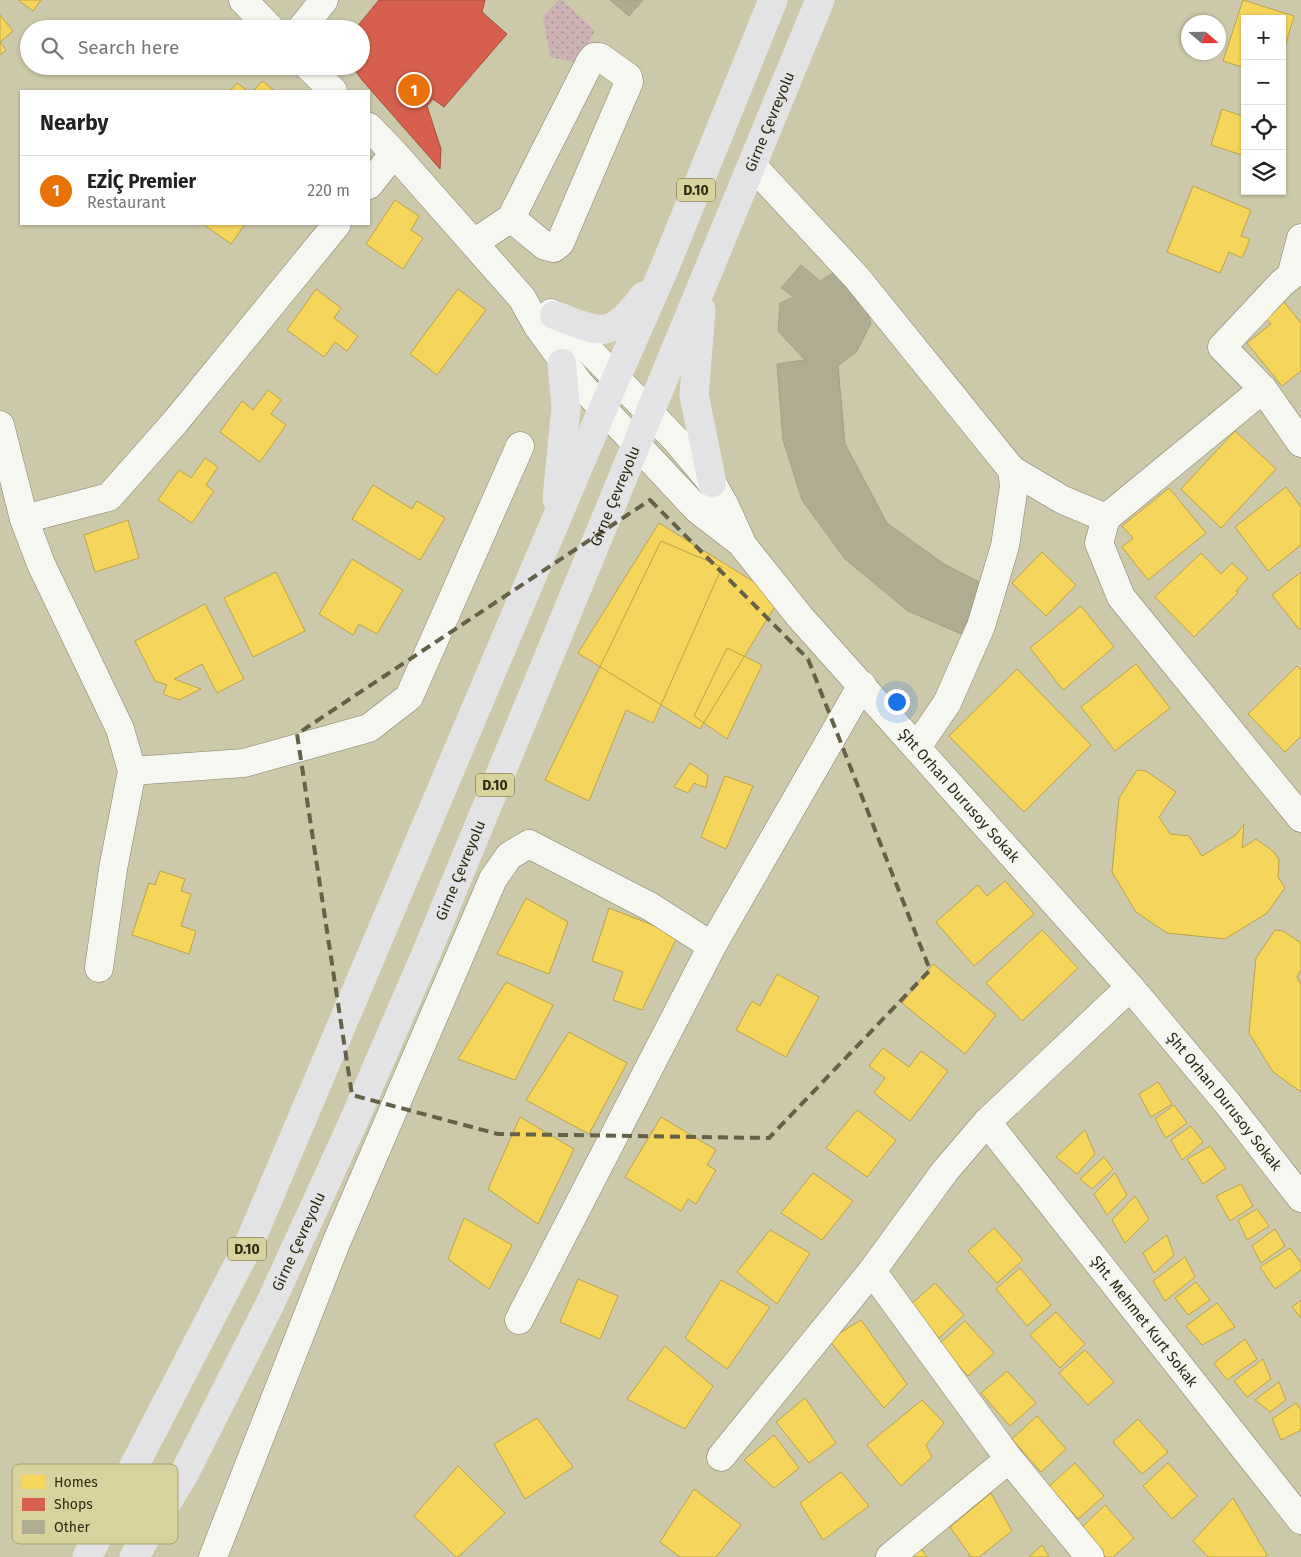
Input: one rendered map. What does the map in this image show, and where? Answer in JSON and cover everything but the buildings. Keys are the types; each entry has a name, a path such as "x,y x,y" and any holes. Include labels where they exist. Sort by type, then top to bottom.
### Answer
{"highway":[{"name":"D.10","path":"135,1464 250,1244 554,528 602,410 664,269 774,0"},
{"name":"Girne Çevreyolu","path":"178,1484 270,1304 348,1134 426,954 820,0"},
{"path":"554,315 589,328 602,330 611,328 628,316 664,269"},
{"path":"703,284 694,395 712,484"},
{"path":"554,528 566,408 562,363"},
{"name":"D.10","path":"87,1557 94,1544"},
{"name":"Girne Çevreyolu","path":"134,1557 142,1544"}],"street":[{"path":"243,0 262,20"},
{"path":"308,20 324,0"},
{"path":"474,242 511,218 590,62 594,57 600,57 628,77 629,82 560,243 554,248 545,246 511,218"},
{"path":"317,75 332,90"},
{"path":"370,128 474,242 522,298 554,315 650,412 712,484 725,506 741,543"},
{"path":"370,184 394,153"},
{"path":"752,166 857,278 1012,470 1063,500 1106,518"},
{"path":"24,519 109,497 176,421 336,225"},
{"path":"1301,238 1291,276 1291,287 1222,346 1263,389 1301,443"},
{"name":"Şht Orhan Durusoy Sokak","path":"522,298 562,363 602,410 698,510 741,543 800,617 1130,987 1228,1104 1301,1198"},
{"path":"1263,389 1106,518 1099,543 1121,598 1301,818"},
{"path":"0,424 24,519 40,564 120,729 132,772 113,869 99,968"},
{"path":"132,772 244,763 368,728 409,697 520,446"},
{"path":"917,747 947,703 981,626 1006,539 1014,486 1012,470"},
{"path":"519,1320 712,946 862,685"},
{"path":"213,1557 336,1243 493,879 509,856 529,844 651,907 712,946"},
{"path":"721,1457 872,1271 945,1171 987,1122 1130,987"},
{"name":"Şht. Mehmet Kurt Sokak","path":"987,1122 1301,1520"},
{"path":"872,1271 1009,1459 1090,1557"},
{"path":"890,1557 1009,1459"}],"highlighted area":[{"path":"650,500 808,659 930,970 769,1138 498,1134 352,1095 297,734"}],"shaded area":[{"path":"559,0 562,0 595,31 578,63 550,57 543,16"}],"place":[{"name":"EZİÇ Premier","path":"414,90"}]}
